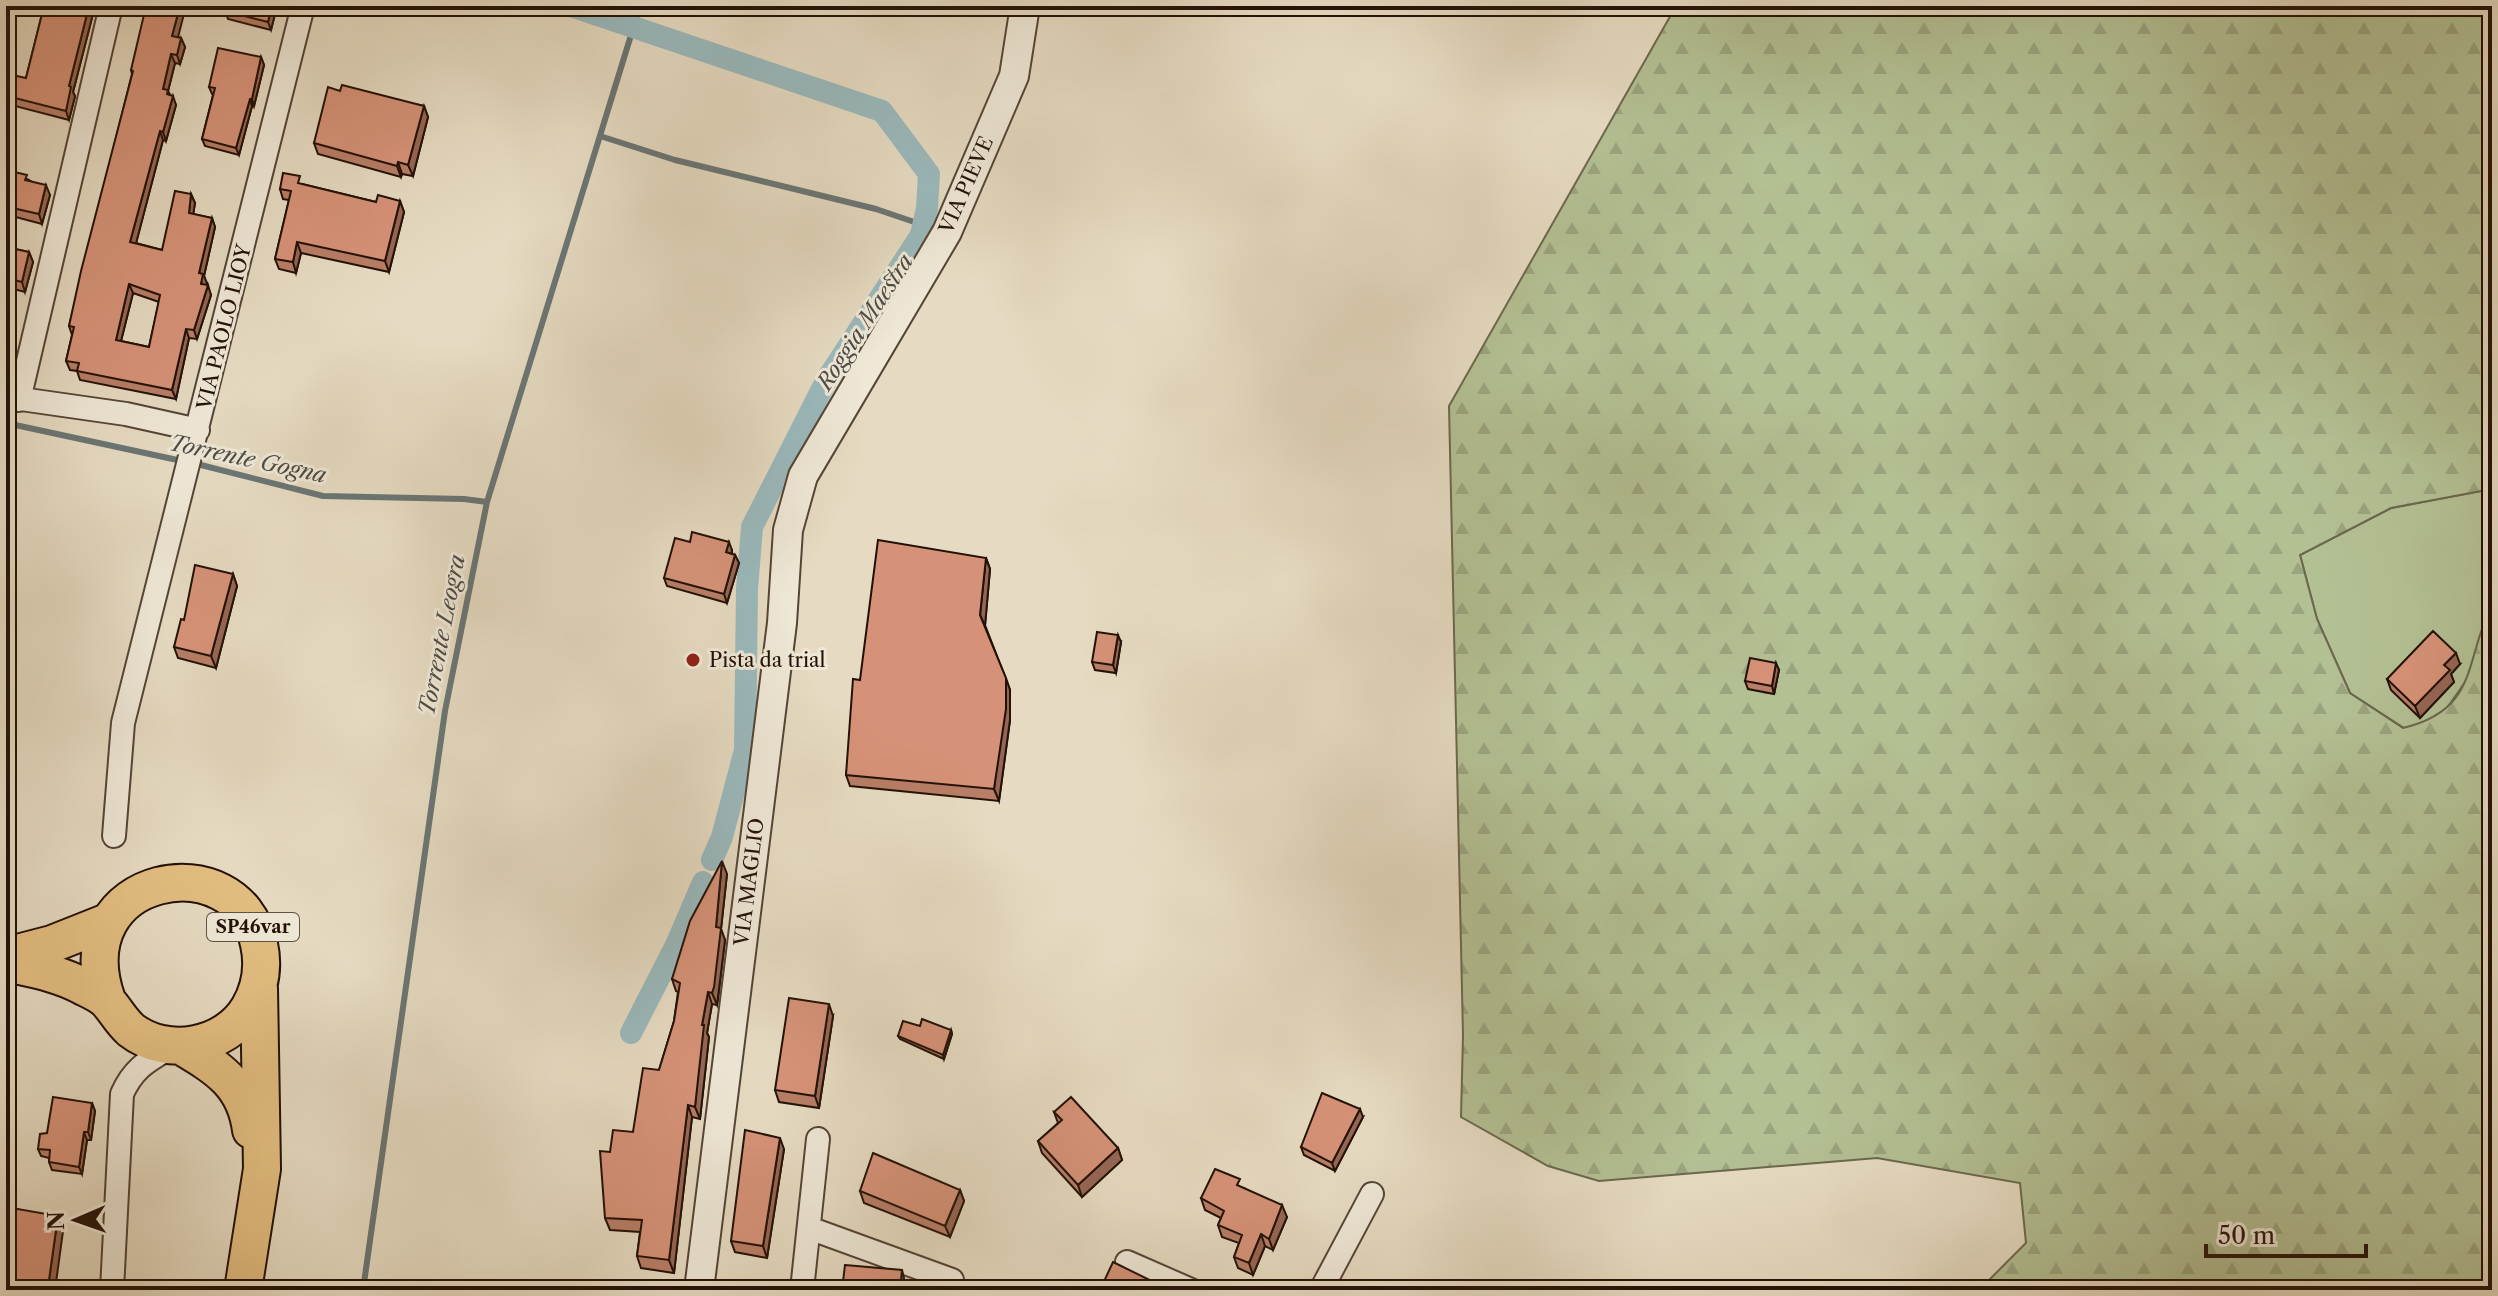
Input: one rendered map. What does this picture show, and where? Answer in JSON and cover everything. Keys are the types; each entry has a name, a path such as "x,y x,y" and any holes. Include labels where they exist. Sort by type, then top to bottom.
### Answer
{"main road":[{"name":"SP46var","path":"243,1290 262,1169 259,986 262,960 257,934 244,912 225,894 200,884 174,881 149,887 126,901 110,921 101,940 98,961 100,981 118,1018 134,1032 152,1041 177,1046 216,1067 238,1090 249,1111 253,1145 252,1219"},
{"name":"SP46var","path":"6,956 52,944 110,921"},
{"name":"SP46var","path":"6,963 56,974 107,1000"},
{"path":"177,1046 207,1042 230,1029 248,1010 259,986"}],"street":[{"path":"111,6 13,398 126,414 196,440"},
{"name":"VIA PAOLO LIOY","path":"114,836 123,723 303,6"},
{"name":"VIA PIEVE","path":"803,476 947,232 1014,76 1025,6"},
{"name":"VIA MAGLIO","path":"699,1290 782,623 788,530 803,476"},
{"path":"112,1290 122,1094 139,1067 177,1046"},
{"path":"802,1290 818,1139"},
{"path":"1321,1290 1372,1194"},
{"path":"809,1228 952,1280"},
{"path":"1127,1262 1191,1290"}],"green space":[{"path":"1676,6 2492,6 2492,489 2391,508 2300,555 2317,619 2350,693 2403,728 2428,720 2445,709 2458,695 2492,605 2492,1290 1979,1290 2026,1243 2020,1183 1877,1158 1599,1181 1548,1166 1461,1117 1463,1035 1449,406"},
{"path":"2492,489 2492,605 2470,675 2447,708 2424,723 2404,728 2350,693 2317,619 2300,555 2391,508"}],"building":[{"path":"44,6 89,6 69,86 66,111 7,96 12,75 26,78"},
{"path":"146,6 180,6 172,36 181,38 177,55 171,54 163,89 173,96 163,132 160,131 130,242 162,250 175,191 191,194 189,213 212,218 199,273 203,274 201,284 208,285 194,330 186,329 172,390 77,371 79,363 66,361 74,327 69,326 81,271","holes":["129,284 160,295 149,347 116,340"]},
{"path":"226,6 272,6 268,22 225,11"},
{"path":"218,48 261,57 252,99 236,148 202,139 215,88 209,87"},
{"path":"342,85 424,106 408,165 398,162 397,166 314,143 328,87 340,91"},
{"path":"6,170 27,175 25,180 46,185 39,214 8,207 6,216"},
{"path":"283,173 300,176 298,183 376,202 378,195 400,201 385,261 297,242 293,262 275,259 291,191 280,189"},
{"path":"6,247 29,252 22,282 10,279 6,297"},
{"path":"692,532 729,542 726,552 735,555 724,594 664,578 675,538 690,542"},
{"path":"878,540 986,558 980,615 1006,678 1006,709 994,789 846,775 853,679 860,680"},
{"path":"195,565 233,574 211,656 174,647 181,619 184,620"},
{"path":"2433,631 2456,653 2444,665 2450,670 2415,706 2387,679"},
{"path":"1097,632 1118,635 1113,665 1092,662"},
{"path":"1750,658 1776,663 1772,686 1745,681"},
{"path":"722,861 716,927 721,928 714,987 712,993 708,992 702,1025 695,1107 688,1105 669,1260 637,1256 642,1220 605,1218 600,1151 610,1152 613,1130 633,1132 643,1068 659,1070 674,1021 680,983 672,979 690,921"},
{"path":"789,998 829,1004 815,1096 775,1090"},
{"path":"922,1019 951,1030 943,1055 898,1036 903,1021 920,1026"},
{"path":"1322,1093 1360,1109 1332,1163 1301,1147"},
{"path":"53,1097 92,1103 79,1167 49,1162 50,1150 38,1149 40,1134 47,1133"},
{"path":"1071,1097 1118,1148 1078,1185 1038,1141 1062,1120 1054,1112"},
{"path":"745,1130 780,1138 763,1246 731,1241"},
{"path":"873,1153 960,1190 945,1226 860,1191"},
{"path":"1215,1169 1240,1179 1237,1185 1282,1205 1269,1239 1261,1234 1249,1263 1234,1257 1242,1235 1218,1225 1224,1211 1201,1198"},
{"path":"6,1207 58,1216 49,1280 61,1282 60,1290 6,1290"},
{"path":"1113,1262 1170,1290 1100,1290"},
{"path":"845,1265 902,1270 900,1290 842,1290"},
{"path":"728,1282 765,1288 765,1290 727,1290"}],"waterway":[{"name":"Roggia Maestra","path":"571,6 882,111 929,174 927,208 921,235 827,379 752,527 747,589 745,750 722,837 712,860"},
{"name":"Torrente Leogra","path":"363,1290 445,711 487,502 640,6"},
{"path":"600,136 675,160 876,209 923,225"},
{"name":"Torrente Gogna","path":"6,423 182,461"},
{"name":"Torrente Gogna","path":"193,463 323,496 487,502"},
{"name":"Roggia Maestra","path":"631,1033 676,945 703,882"}],"place":[{"name":"Pista da trial","path":"693,660"}]}
